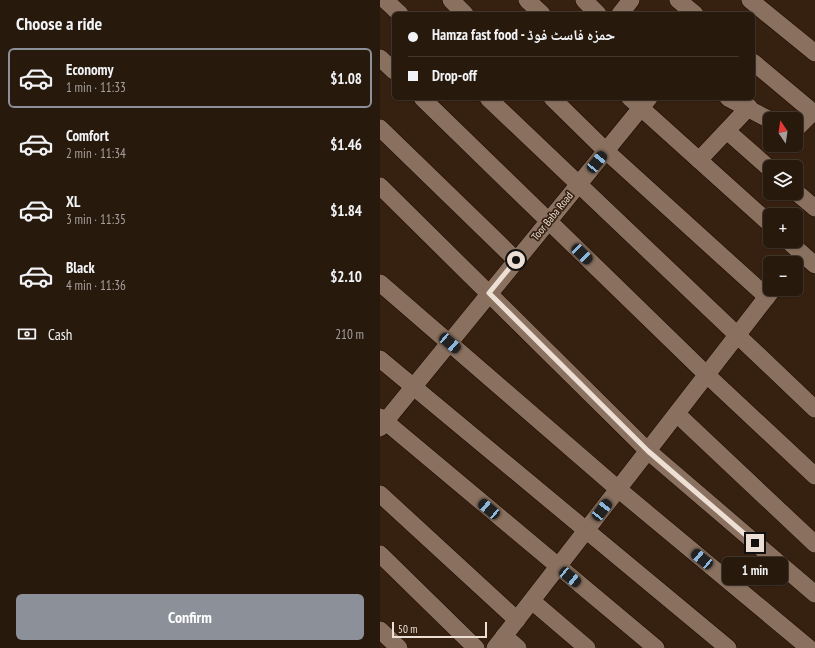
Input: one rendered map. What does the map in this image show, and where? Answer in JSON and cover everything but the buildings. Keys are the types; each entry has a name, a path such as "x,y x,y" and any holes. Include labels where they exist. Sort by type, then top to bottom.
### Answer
{"street":[{"path":"385,0 398,12"},
{"path":"451,0 464,12"},
{"path":"527,0 540,12"},
{"path":"584,0 596,12"},
{"path":"622,12 631,0"},
{"path":"678,0 693,12"},
{"path":"750,0 815,53"},
{"path":"380,58 392,69"},
{"path":"755,64 808,108 810,116 803,123"},
{"path":"424,100 707,375 815,476"},
{"path":"490,100 815,409"},
{"path":"554,100 606,150 763,287"},
{"path":"732,100 763,116"},
{"path":"640,101 699,160 763,218"},
{"name":"Toor Baba Road","path":"382,422 414,387 606,150 640,101"},
{"path":"699,160 748,107"},
{"path":"380,128 516,260"},
{"path":"727,131 763,163"},
{"path":"380,186 648,451 815,594"},
{"path":"803,198 815,208"},
{"path":"803,260 815,265"},
{"path":"380,283 618,489 809,648"},
{"path":"518,648 500,642 768,296"},
{"path":"380,359 728,648"},
{"path":"677,414 815,544"},
{"path":"382,422 656,648"},
{"path":"380,494 517,620"},
{"path":"380,554 476,648"},
{"path":"532,600 587,648"},
{"path":"380,630 399,648"}],"route":[{"path":"516,260 489,293 648,451 755,543"}]}
